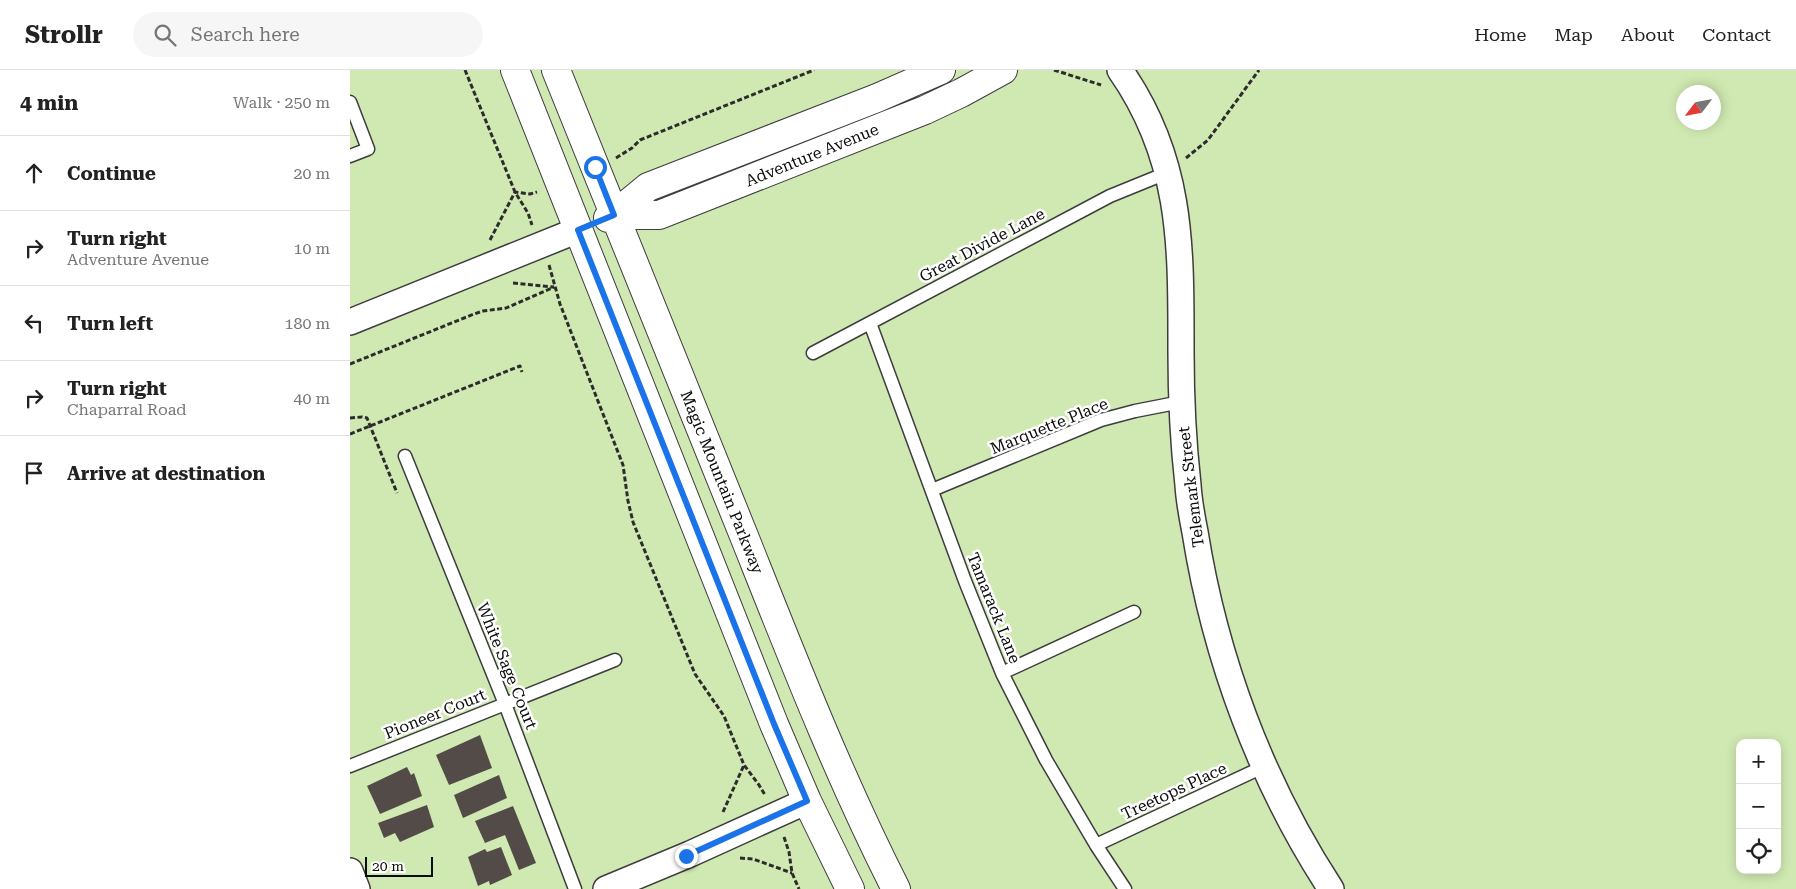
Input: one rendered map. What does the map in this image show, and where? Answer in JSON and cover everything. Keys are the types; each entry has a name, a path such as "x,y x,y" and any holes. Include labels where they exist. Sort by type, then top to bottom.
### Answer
{"street":[{"path":"515,70 774,724 807,801 850,889"},
{"name":"Magic Mountain Parkway","path":"556,70 829,747 896,889"},
{"name":"Adventure Avenue","path":"350,322 614,215 648,187 878,98 941,70"},
{"name":"Adventure Avenue","path":"614,215 659,215 925,110 1003,70"},
{"name":"Telemark Street","path":"1120,70 1137,96 1160,146 1168,172 1179,233 1182,293 1181,402 1188,488 1202,578 1223,658 1251,735 1285,810 1331,889"},
{"path":"606,889 686,856 807,801"},
{"path":"350,871 357,889"}],"lane":[{"path":"350,102 368,149 350,156"},
{"name":"Great Divide Lane","path":"813,353 1110,196 1168,172"},
{"name":"Tamarack Lane","path":"870,323 965,581 1002,672 1046,760 1096,845 1125,889"},
{"name":"Marquette Place","path":"932,490 1102,420 1181,402"},
{"name":"White Sage Court","path":"405,456 505,704 575,889"},
{"path":"1002,672 1134,612"},
{"name":"Pioneer Court","path":"350,766 615,660"},
{"name":"Treetops Place","path":"1096,845 1265,766"}],"path":[{"path":"466,70 515,192 528,213 533,226"},
{"path":"617,158 640,140 814,70"},
{"path":"1054,70 1137,96"},
{"path":"1168,172 1208,140 1259,70"},
{"path":"515,192 530,194"},
{"path":"494,232 515,192"},
{"path":"550,267 554,287 624,465 628,501 633,522 695,674 724,716 744,765 764,795"},
{"path":"350,364 474,314 506,308 554,287"},
{"path":"350,434 520,366 522,372"},
{"path":"350,418 367,418 397,493"},
{"path":"727,806 744,765"},
{"path":"784,839 789,852 792,873 800,889"},
{"path":"753,859 792,873"}],"green space":[{"path":"350,70 1796,70 1796,889 350,889"}],"building":[{"path":"480,735 492,768 449,785 436,755"},
{"path":"407,767 411,775 414,773 422,796 380,814 367,786"},
{"path":"499,775 507,798 463,818 454,795"},
{"path":"427,805 434,827 400,842 395,833 384,838 378,823"},
{"path":"513,806 536,863 519,870 505,835 485,843 475,821"},
{"path":"501,847 512,875 490,885 489,881 478,886 468,857 485,849 487,852"}],"route":[{"path":"595,167 614,215 578,230 774,724 807,801 686,856"}]}
